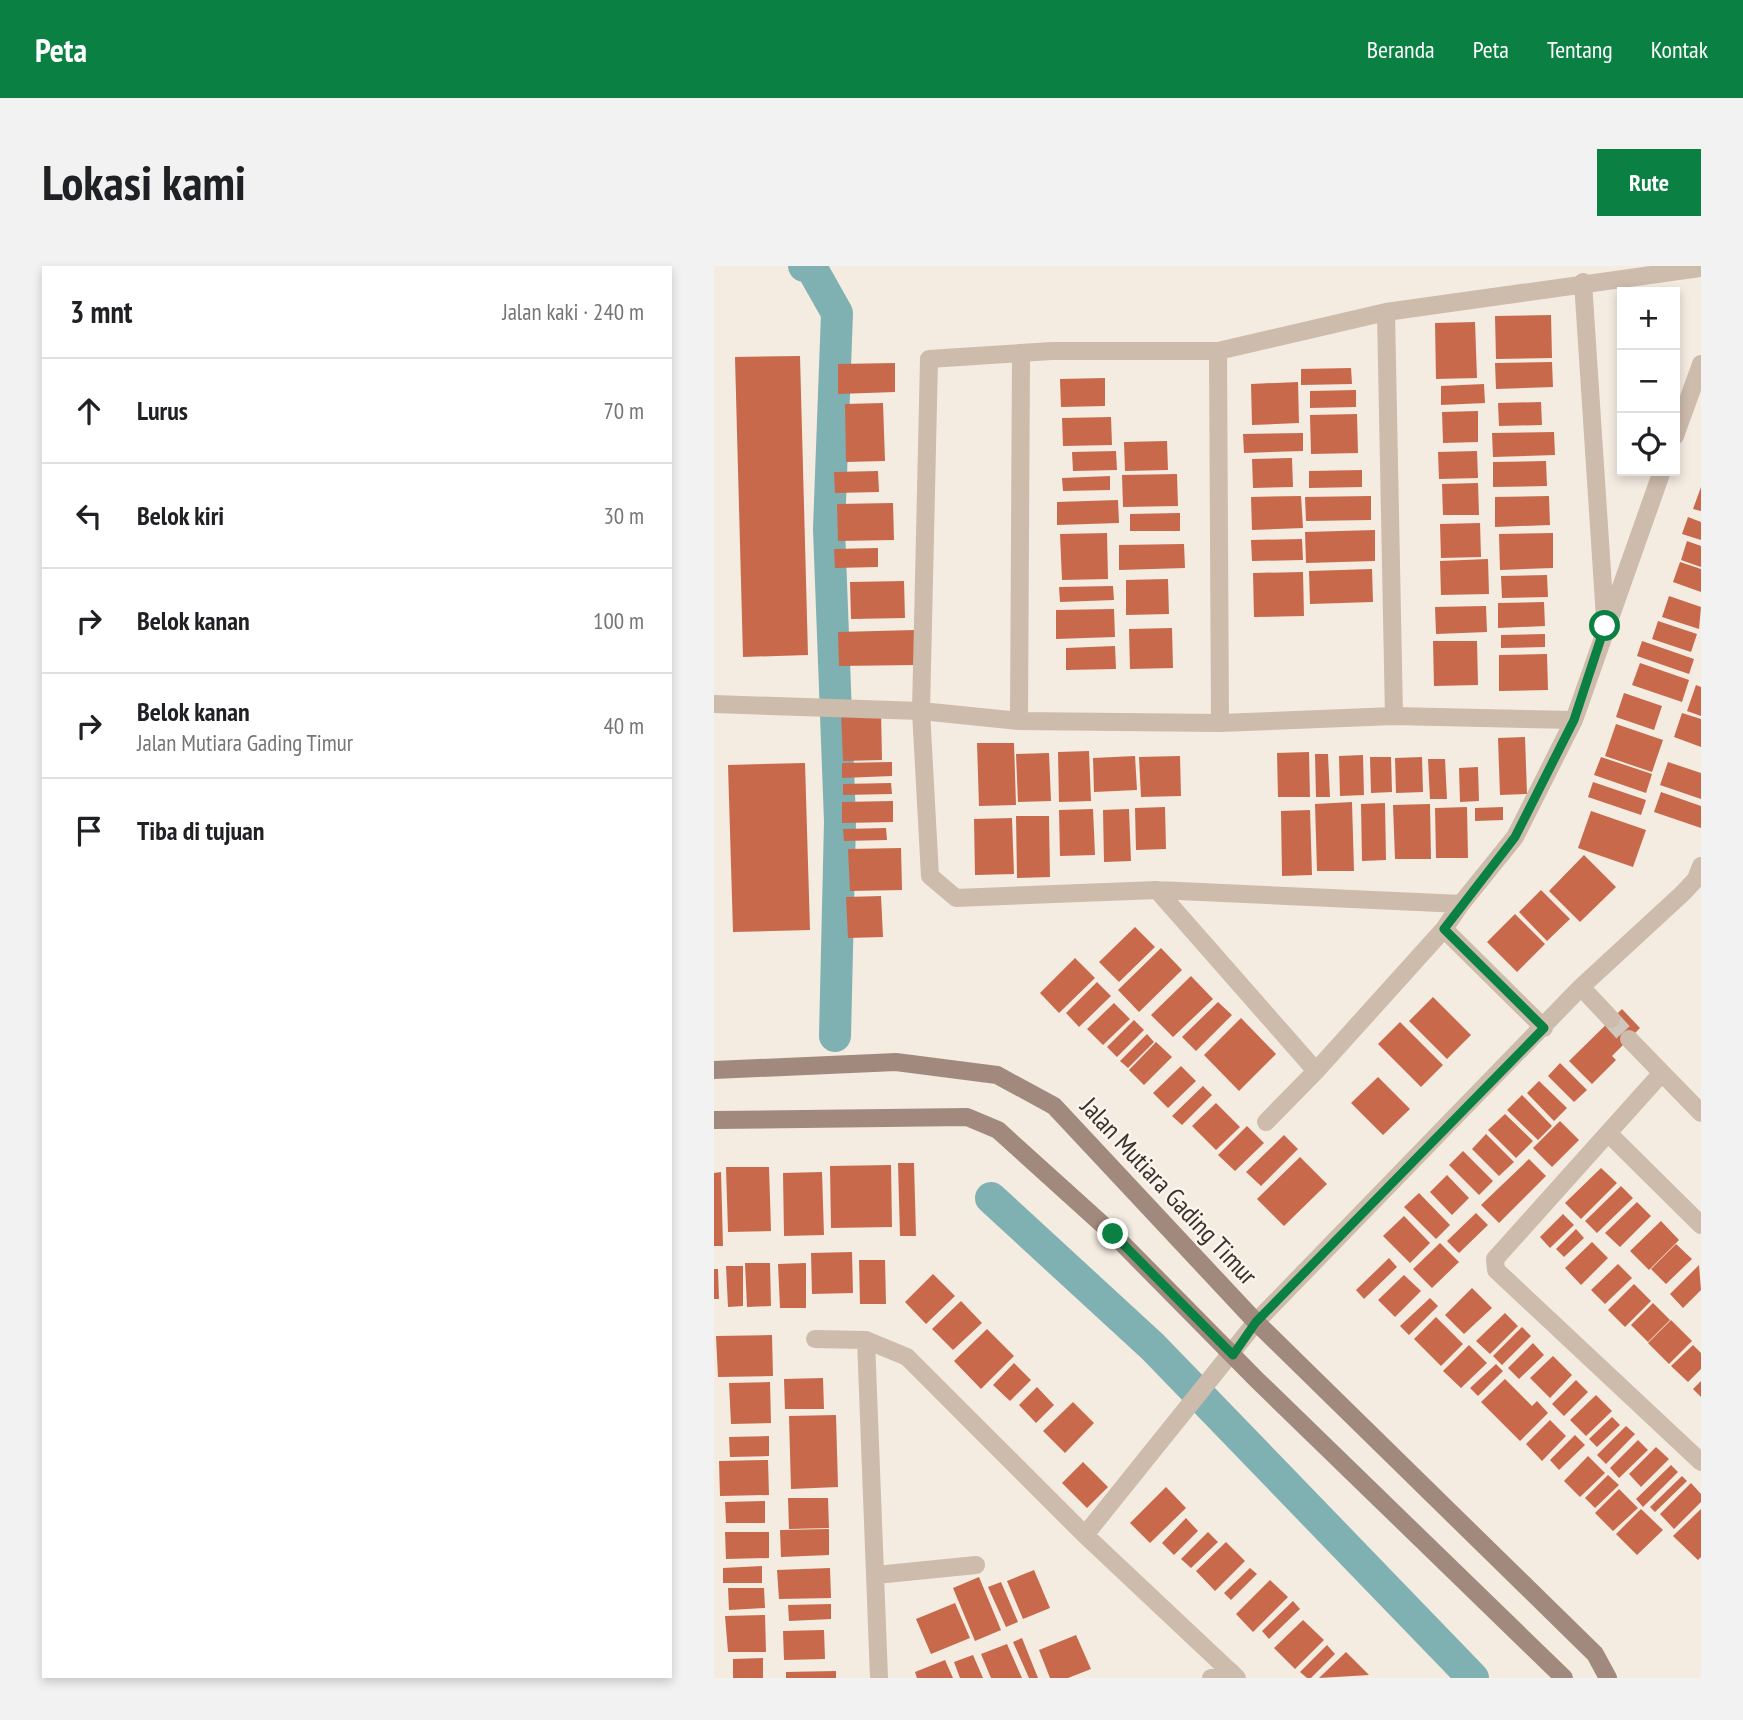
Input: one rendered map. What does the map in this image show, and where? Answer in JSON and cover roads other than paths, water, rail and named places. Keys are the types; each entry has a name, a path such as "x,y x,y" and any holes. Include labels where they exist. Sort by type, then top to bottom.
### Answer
{"main road":[{"name":"Jalan Mutiara Gading Timur","path":"714,1070 896,1062 997,1075 1054,1106 1256,1322 1595,1654 1608,1678"},
{"path":"714,1120 967,1117 998,1130 1113,1234 1564,1678"}],"street":[{"path":"1461,904 1157,890 956,898 930,876 921,711 929,359 1105,349 1218,351 1386,312 1583,282 1701,268"},
{"path":"1583,282 1605,626"},
{"path":"1386,312 1394,716"},
{"path":"1218,351 1220,723"},
{"path":"1019,721 1021,354"},
{"path":"1680,422 1701,364"},
{"path":"1266,1122 1316,1071 1444,929 1515,837 1574,720 1660,476"},
{"path":"714,704 921,711 1019,721 1220,723 1394,716 1574,720"},
{"path":"1085,1535 1233,1355 1256,1322 1581,987 1683,893 1696,879 1701,866"},
{"path":"1157,890 1316,1071"},
{"path":"1444,929 1544,1028"},
{"path":"1581,987 1611,1019"},
{"path":"1629,1040 1701,1113"},
{"path":"1661,1074 1496,1259 1496,1270 1701,1462"},
{"path":"1608,1133 1701,1225"},
{"path":"815,1339 866,1340 907,1357 1085,1535 1234,1675"},
{"path":"866,1340 879,1678"},
{"path":"876,1575 976,1565"},
{"path":"1211,1678 1234,1675"}],"waterway":[{"path":"804,266 811,267 837,313 829,529 840,821 835,1036"},
{"path":"991,1198 1153,1347 1473,1678"}],"tunnel":[{"path":"1611,1019 1629,1039"}]}
